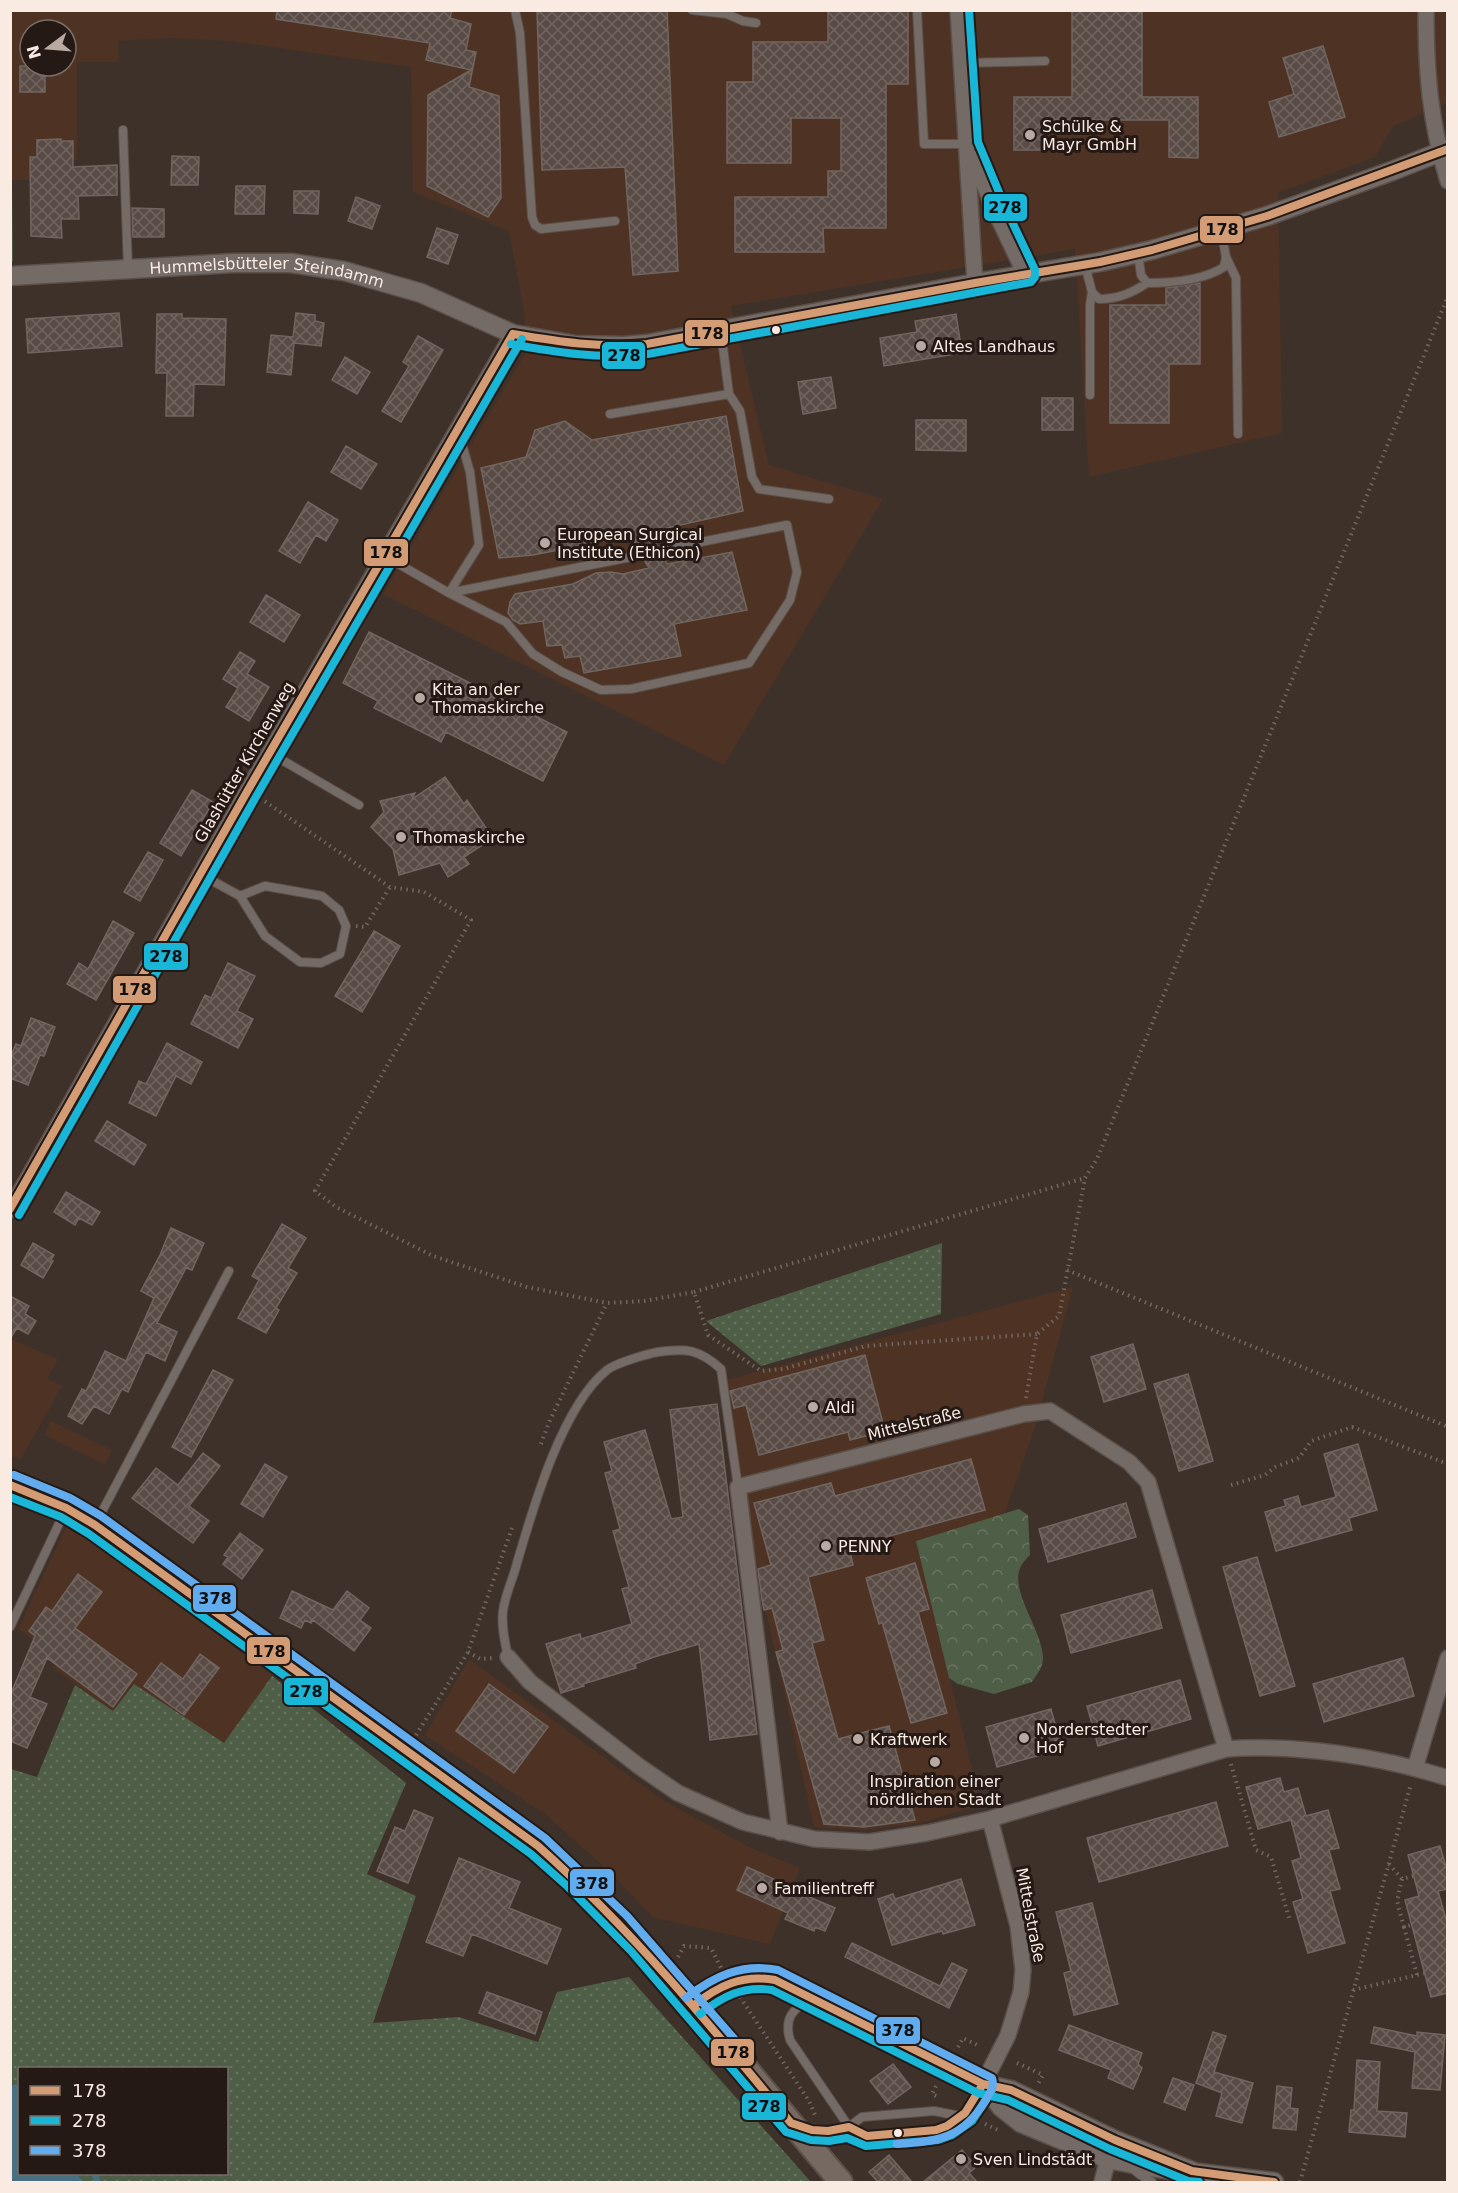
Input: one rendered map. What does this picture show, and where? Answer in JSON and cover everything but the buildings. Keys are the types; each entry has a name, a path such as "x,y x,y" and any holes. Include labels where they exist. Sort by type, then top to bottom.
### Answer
{"main road":[{"path":"10,1485 66,1508 95,1525 538,1846 604,1906 693,2006 841,2182"}],"street":[{"path":"958,10 975,283 1085,265 1221,230 1314,200 1444,150"},
{"path":"1426,10 1428,87 1434,131 1444,150 1448,181"},
{"path":"968,144 996,213 1025,274"},
{"name":"Hummelsbütteler Steindamm","path":"10,276 234,263 291,263 344,271 421,293 513,334 576,345 624,346 671,341 975,283"},
{"name":"Glashütter Kirchenweg","path":"10,1210 248,790 513,334"},
{"name":"Mittelstraße","path":"738,1487 1024,1414 1050,1411 1129,1462 1148,1482 1226,1749"},
{"path":"738,1487 780,1833"},
{"path":"508,1657 530,1682 640,1767 678,1793 743,1822 780,1833 814,1839 869,1842 927,1833 990,1819 1226,1749 1264,1746 1325,1752 1415,1768 1448,1778"},
{"path":"1415,1768 1448,1658"},
{"name":"Mittelstraße","path":"983,2084 1004,2047 1012,2027 1021,1992 1023,1970 1018,1926 990,1819"},
{"path":"693,2006 711,1992 730,1982 762,1977 775,1980 983,2084 1011,2090 1115,2140 1192,2171"},
{"path":"983,2084 1001,2107 1021,2122 1108,2159 1128,2164 1192,2171 1233,2180 1274,2182"},
{"path":"1101,2182 1108,2159"}],"lane":[{"path":"515,10 519,33 532,217 535,225 540,229 615,221"},
{"path":"692,10 727,14 743,21 756,23"},
{"path":"917,10 924,144 968,144"},
{"path":"962,63 1045,61"},
{"path":"123,130 128,269"},
{"path":"1221,230 1226,257 1236,278 1238,434"},
{"path":"1138,253 1141,275 1147,283"},
{"path":"1092,292 1099,300 1111,299 1132,292 1147,283 1213,273 1224,267 1226,257"},
{"path":"1085,265 1092,292 1090,394"},
{"path":"721,332 729,394 740,411 752,477 759,489 829,500"},
{"path":"610,414 729,394"},
{"path":"449,593 479,545 470,472 457,429"},
{"path":"383,555 506,622 532,654 562,672 601,690 631,689 749,663 790,600 797,572 787,525 660,550"},
{"path":"449,593 641,555"},
{"path":"270,753 359,805"},
{"path":"200,874 240,896 265,936 300,962 321,963 340,954 346,926 339,910 322,896 265,886 240,896"},
{"path":"95,1525 229,1271"},
{"path":"508,1657 503,1629 503,1612 524,1537 560,1438 580,1401 608,1369 651,1353 681,1349 708,1356 721,1369 738,1487"},
{"path":"10,1627 66,1508"},
{"path":"815,1999 801,2004 789,2017 787,2028 790,2040 849,2127 867,2136 936,2130 947,2126 965,2113 983,2084"},
{"path":"791,2123 812,2130 828,2131 849,2127 862,2117 934,2111 960,2116"},
{"path":"1128,2164 1152,2182"}],"path":[{"path":"694,1292 708,1335 761,1371 783,1370 866,1346 1037,1334 1059,1316 1085,1178 1097,1159 1448,296"},
{"path":"248,790 390,887 424,892 471,920 315,1191 336,1207 434,1256 527,1287 608,1303 644,1301 694,1292 1085,1178"},
{"path":"346,926 365,927 390,887"},
{"path":"1068,1270 1448,1427"},
{"path":"538,1453 550,1420 608,1303"},
{"path":"1024,1414 1037,1334"},
{"path":"1231,1485 1265,1475 1275,1467 1299,1458 1311,1441 1352,1427 1448,1464"},
{"path":"406,1751 468,1652 515,1519"},
{"path":"468,1652 480,1659 508,1657"},
{"path":"1226,1749 1256,1850 1271,1857 1290,1921"},
{"path":"1300,2182 1415,1768"},
{"path":"1389,1863 1402,1879"},
{"path":"1402,1879 1413,1876"},
{"path":"1402,1879 1397,1901 1417,1975"},
{"path":"1404,1927 1411,1925"},
{"path":"678,1957 684,1946 711,1948 718,1963"},
{"path":"1353,1990 1425,1973"},
{"path":"742,2000 809,2101 815,2115"},
{"path":"958,2047 963,2038 979,2046"},
{"path":"1017,2063 1042,2075 1035,2090"},
{"path":"936,2086 932,2094 946,2102"}],"shaded area":[{"path":"11,11 1447,11 1447,103 1393,126 1375,157 1278,193 1282,433 1089,477 1075,249 731,306 769,465 883,499 724,765 383,594 526,352 524,312 509,231 413,192 411,67 231,41 169,38 118,41 119,62 78,62 78,18 18,18 18,78 77,78 77,160 61,161 62,180 12,180"},
{"path":"1073,1287 1034,1430 1004,1515 916,1541 981,1805 919,1823 864,1830 814,1827 757,1570 726,1380"},
{"path":"10,1339 58,1359 47,1379 62,1386 21,1459 11,1456"},
{"path":"51,1421 112,1450 105,1465 44,1435"},
{"path":"67,1525 183,1608 272,1676 224,1744 134,1684 113,1711 53,1668 60,1659 18,1629"},
{"path":"469,1659 661,1799 749,1847 800,1868 770,1944 652,1917 612,1874 545,1814 425,1735"}],"green space":[{"path":"11,108 13,261 10,262"},
{"path":"942,1243 941,1314 761,1366 706,1321"},
{"path":"1019,1509 1028,1515 1030,1555 1021,1566 1018,1577 1024,1602 1040,1642 1043,1654 1042,1665 1032,1682 994,1694 958,1684 949,1678 916,1541"},
{"path":"272,1676 406,1783 367,1874 416,1896 373,2023 459,2017 538,2042 557,1992 629,1977 811,2182 84,2182 78,2175 228,2175 228,2067 18,2067 18,2085 11,2085 11,1769 37,1777 75,1685 113,1711 134,1684 224,1743"}],"water":[{"path":"11,2085 18,2085 18,2175 78,2175 84,2182 11,2182"}],"waterway":[{"path":"94,2175 98,2182"}],"transit line":[{"name":"278","path":"511,344 579,354 612,356 648,354 1031,282 1035,277 1035,270 978,142 969,10"},
{"name":"178","path":"513,334 596,345 647,344 1100,262 1152,250 1267,216 1448,149"},
{"name":"178","path":"10,1209 248,790 513,334"},
{"name":"278","path":"19,1215 257,795 522,339"},
{"name":"378","path":"14,1475 70,1498 101,1516 545,1838 627,1916 751,2058"},
{"name":"178","path":"10,1485 66,1508 95,1525 538,1846 573,1878 638,1945 701,2015 791,2123 812,2130 828,2131 849,2127 867,2136 936,2130 947,2126 965,2113 983,2084"},
{"name":"278","path":"10,1497 61,1517 89,1534 531,1854 566,1885 631,1951 786,2132 811,2140 829,2141 847,2138 866,2146 938,2140 952,2135 972,2121 992,2090"},
{"name":"378","path":"686,1998 707,1983 729,1973 752,1968 778,1970 992,2078 992,2087 986,2100 977,2113 959,2130 948,2136 925,2142 897,2144"},
{"name":"178","path":"693,2006 731,1983 752,1979 775,1980 983,2084 1011,2090 1115,2140 1192,2171 1274,2182"},
{"name":"278","path":"700,2014 716,2002 733,1994 752,1989 772,1990 978,2093 1008,2100 1110,2149 1188,2181 1199,2182"}],"place":[{"name":"Schülke & Mayr GmbH","path":"1030,135"},
{"name":"Altes Landhaus","path":"921,346"},
{"name":"European Surgical Institute (Ethicon)","path":"545,543"},
{"name":"Kita an der Thomaskirche","path":"420,698"},
{"name":"Thomaskirche","path":"401,837"},
{"name":"Aldi","path":"813,1407"},
{"name":"PENNY","path":"826,1546"},
{"name":"Norderstedter Hof","path":"1024,1738"},
{"name":"Kraftwerk","path":"858,1739"},
{"name":"Inspiration einer nördlichen Stadt","path":"935,1762"},
{"name":"Familientreff","path":"762,1888"},
{"name":"Sven Lindstädt","path":"961,2159"}]}
